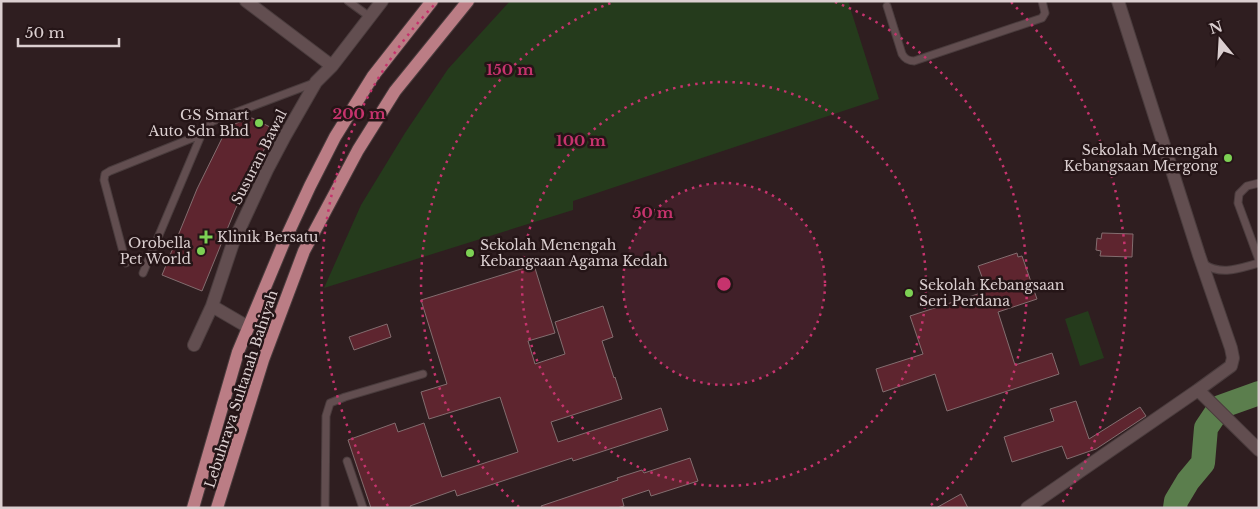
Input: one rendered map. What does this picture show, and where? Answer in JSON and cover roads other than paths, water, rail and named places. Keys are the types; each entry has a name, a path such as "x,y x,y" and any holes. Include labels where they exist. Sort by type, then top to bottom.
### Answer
{"main road":[{"name":"Lebuhraya Sultanah Bahiyah","path":"193,508 238,352 284,242 310,186 335,137 373,76 432,1"},
{"name":"Lebuhraya Sultanah Bahiyah","path":"217,508 262,360 304,251 358,150 395,90 468,1"}],"street":[{"path":"246,1 332,66"},
{"name":"Susuran Bawal","path":"194,345 212,306 233,243 285,136 316,82 332,66 382,1"},
{"path":"1027,508 1231,366 1233,358 1118,1"},
{"path":"212,306 248,328"},
{"path":"1198,390 1259,450"}],"lane":[{"path":"348,1 370,17"},
{"path":"887,6 902,54 909,61 914,61 1042,18 1045,9 1042,1"},
{"path":"144,273 205,126 316,82"},
{"path":"126,263 104,180 105,174 200,135"},
{"path":"1201,263 1210,268 1226,271 1236,270 1259,261 1238,203 1239,194 1247,186 1259,183"},
{"path":"325,508 326,416 330,403 346,396 423,374"},
{"path":"347,461 363,508"}],"waterway":[{"path":"1175,508 1176,501 1188,481 1203,463 1206,428 1220,407 1259,393"}],"place":[{"name":"GS Smart Auto Sdn Bhd","path":"259,123"},
{"name":"Sekolah Menengah Kebangsaan Mergong","path":"1228,158"},
{"name":"Klinik Bersatu","path":"206,237"},
{"name":"Orobella Pet World","path":"201,251"},
{"name":"Sekolah Menengah Kebangsaan Agama Kedah","path":"470,253"},
{"name":"Sekolah Kebangsaan Seri Perdana","path":"909,293"}]}
